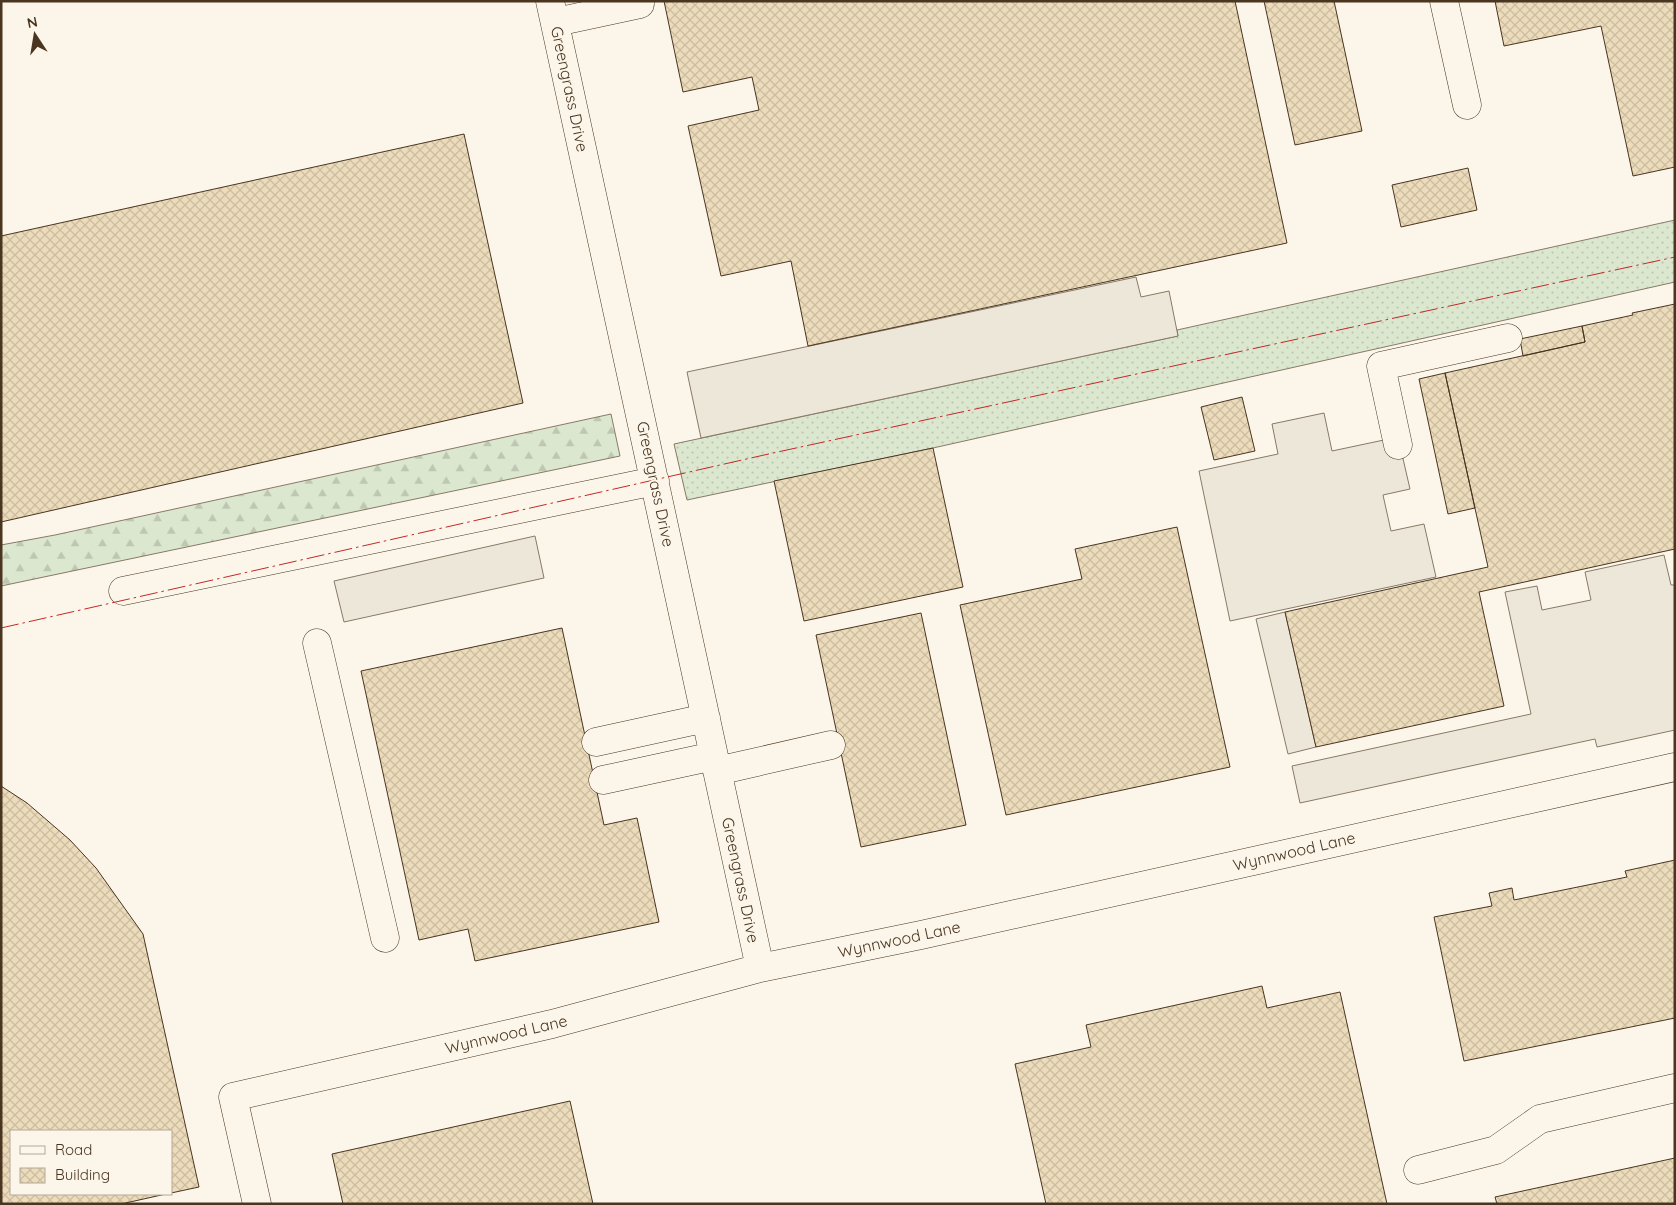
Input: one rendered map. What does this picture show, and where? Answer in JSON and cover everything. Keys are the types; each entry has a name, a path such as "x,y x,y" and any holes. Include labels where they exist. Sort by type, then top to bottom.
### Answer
{"street":[{"path":"553,12 640,4 640,1"},
{"path":"1444,1 1467,106"},
{"name":"Greengrass Drive","path":"553,12 760,968"},
{"path":"1398,445 1381,366 1508,338"},
{"path":"123,591 656,481"},
{"path":"316,643 385,938"},
{"path":"596,742 706,718"},
{"path":"603,780 831,745"},
{"name":"Wynnwood Lane","path":"257,1204 233,1097 552,1024 760,968 921,935 1675,767"},
{"path":"1418,1170 1496,1150 1540,1119 1675,1088"}],"green space":[{"path":"1675,220 1675,282 933,448 687,500 674,444 1178,336 1177,330"},
{"path":"611,414 620,456 1,586 1,545 55,535"}],"shaded area":[{"path":"1136,277 1141,297 1169,291 1178,336 701,438 687,372"},
{"path":"1324,413 1332,451 1398,437 1410,489 1383,495 1391,531 1424,524 1436,577 1230,621 1199,471 1278,454 1272,424"},
{"path":"535,536 544,578 344,622 334,581"},
{"path":"1664,555 1671,585 1675,585 1675,730 1597,747 1595,739 1300,803 1292,766 1531,714 1505,592 1537,586 1542,610 1591,600 1585,572"},
{"path":"1285,612 1316,747 1288,754 1256,619"}],"building":[{"path":"664,1 1235,1 1287,243 808,346 791,261 721,276 688,126 759,110 752,77 683,92"},
{"path":"1264,1 1334,1 1362,131 1295,145"},
{"path":"1495,1 1675,1 1675,167 1633,176 1601,26 1504,46"},
{"path":"464,134 523,403 1,522 1,236"},
{"path":"1468,168 1477,210 1401,227 1392,185"},
{"path":"1675,304 1675,549 1479,592 1504,706 1316,747 1285,612 1488,567 1445,373 1585,342 1582,326"},
{"path":"1582,326 1585,342 1523,356 1520,339"},
{"path":"1445,373 1475,508 1448,514 1419,379"},
{"path":"1242,397 1255,451 1214,460 1201,407"},
{"path":"933,448 963,587 804,621 774,481"},
{"path":"1177,527 1230,767 1006,815 960,605 1082,579 1075,549"},
{"path":"921,613 966,825 861,847 816,635"},
{"path":"562,628 604,825 637,818 659,922 475,961 468,929 419,940 361,671"},
{"path":"1,786 27,803 70,840 96,868 143,934 199,1187 172,1193 172,1130 10,1130 10,1195 162,1195 121,1204 1,1204"},
{"path":"1675,860 1675,1018 1464,1061 1434,917 1492,906 1489,893 1512,888 1514,900 1627,877 1625,871"},
{"path":"1262,986 1267,1008 1340,992 1387,1204 1046,1204 1015,1064 1091,1047 1086,1025"},
{"path":"570,1101 593,1204 343,1204 332,1154"},
{"path":"1675,1158 1675,1204 1497,1204 1495,1197"}],"power":[{"path":"1,628 773,453 1675,257"}]}
